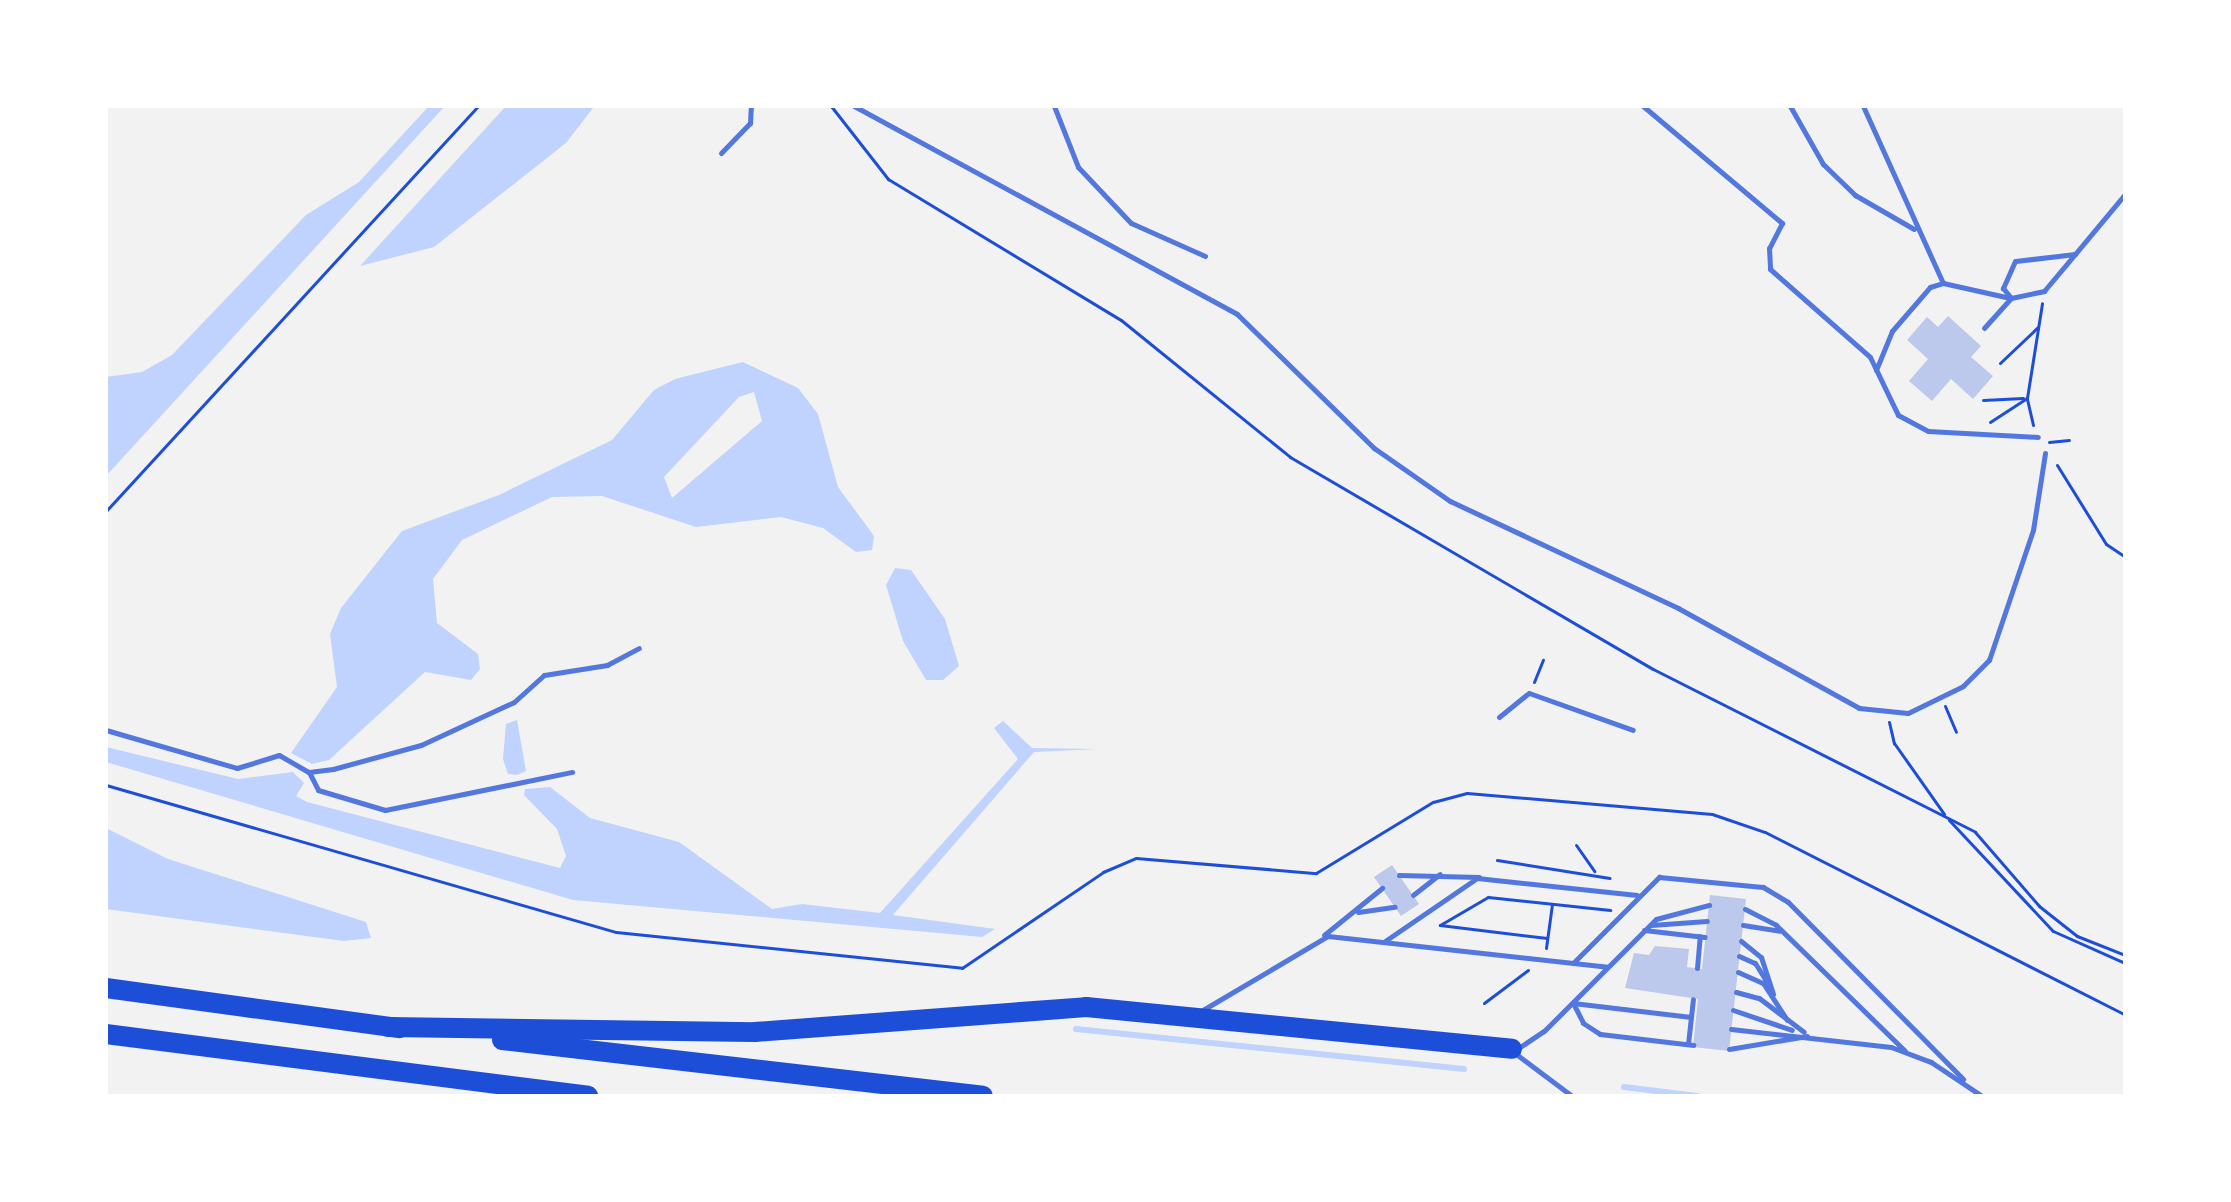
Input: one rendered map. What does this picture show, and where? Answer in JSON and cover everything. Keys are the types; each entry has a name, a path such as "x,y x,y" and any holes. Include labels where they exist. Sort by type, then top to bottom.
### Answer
{"highway":[{"path":"106,988 388,1027 983,1096"},
{"path":"388,1027 742,1032 1055,1007 1193,1014 1512,1049"},
{"path":"106,1034 588,1096"}],"lane":[{"path":"721,153 750,123 751,106"},
{"path":"854,106 1237,314 1374,448 1450,501 1678,608 1859,708 1887,715 1941,698 1989,660 2033,530 2045,453"},
{"path":"1054,106 1078,167 1131,223 1205,256"},
{"path":"1643,106 1782,223 1769,248 1770,269 1841,327 1875,371 1898,415 1928,431 1977,431 2040,440"},
{"path":"1790,106 1823,164 1855,195 1914,229"},
{"path":"1863,106 1914,229 1943,283"},
{"path":"1875,371 1892,331 1930,287 1943,283 2011,298 2044,291 2125,194"},
{"path":"2011,298 2003,288 2015,261 2075,254"},
{"path":"1984,328 2011,298"},
{"path":"309,772 421,745 514,702 544,675 607,665 639,648"},
{"path":"1499,717 1529,693 1633,730"},
{"path":"106,730 237,768 279,755 309,772 318,790 385,810 572,772"},
{"path":"1413,895 1438,875 1453,874"},
{"path":"1399,875 1453,874 1638,895"},
{"path":"1573,963 1638,895 1668,875 1776,892 1982,1096"},
{"path":"1385,941 1468,882 1491,878"},
{"path":"1193,1014 1313,942 1354,914 1382,888"},
{"path":"1512,1049 1532,1042 1643,929 1677,908 1709,905"},
{"path":"1354,914 1395,907"},
{"path":"1745,909 1788,936 1906,1052"},
{"path":"1643,929 1707,921"},
{"path":"1743,925 1788,936"},
{"path":"1643,929 1703,936 1698,968"},
{"path":"1313,942 1331,935 1607,967"},
{"path":"1741,941 1761,957 1774,995"},
{"path":"1739,956 1759,967 1789,1024"},
{"path":"1738,972 1774,995"},
{"path":"1736,992 1767,1003 1789,1024 1816,1035"},
{"path":"1573,1003 1691,1017"},
{"path":"1573,1003 1583,1023 1600,1034 1691,1044 1694,1004"},
{"path":"1733,1010 1816,1035 1906,1052 1963,1079"},
{"path":"1731,1029 1816,1035"},
{"path":"1729,1049 1816,1035"},
{"path":"1512,1049 1572,1096"}],"path":[{"path":"106,511 478,106"},
{"path":"831,106 888,179 1121,320 1290,457 1653,669 1975,832 2039,906 2077,936 2125,955"},
{"path":"2044,291 2027,398 2045,453 2106,544 2125,557"},
{"path":"2000,363 2038,326"},
{"path":"1983,400 2027,398"},
{"path":"1977,431 2027,398"},
{"path":"2040,440 2069,440"},
{"path":"1529,693 1543,660"},
{"path":"1941,698 1956,732"},
{"path":"1887,715 1894,743 1946,816 2053,931 2125,963"},
{"path":"106,785 616,932 962,968 1103,872 1136,858 1316,873 1433,802 1482,792 1712,814 1765,832 2125,1015"},
{"path":"1576,845 1594,871"},
{"path":"1547,938 1440,925 1488,897 1622,912"}],"water":[{"path":"429,106 445,106 106,476 106,377 142,372 172,355 306,215 359,182"},
{"path":"506,106 593,108 566,143 434,247 360,266"},
{"path":"743,362 798,388 818,414 838,487 874,536 872,550 856,552 823,528 781,517 696,527 602,496 552,497 462,540 433,579 437,623 478,654 480,669 471,680 425,672 329,760 312,764 291,753 337,687 330,634 341,608 402,531 499,495 612,440 654,390 675,379","holes":["754,392 762,421 672,498 664,477 739,397"]},
{"path":"895,568 911,570 945,619 959,666 943,680 926,680 903,641 886,585"},
{"path":"517,720 526,771 517,775 508,774 503,759 506,724"},
{"path":"1003,721 1032,748 1098,749 1034,752 893,915 995,929 982,937 573,900 106,762 106,747 238,779 293,772 304,783 296,796 307,802 560,868 566,856 557,829 524,795 525,789 550,787 590,818 679,842 772,909 802,904 880,913 1018,759 994,728"},
{"path":"106,828 168,859 366,922 371,938 344,941 106,909"}],"building":[{"path":"1948,316 1981,346 1971,357 1993,376 1973,399 1951,379 1932,401 1909,381 1928,359 1907,340 1927,317 1938,327"},
{"path":"1392,865 1419,904 1401,916 1374,877"},
{"path":"1710,895 1746,899 1729,1051 1693,1047 1698,999 1625,988 1634,953 1649,955 1655,946 1689,949 1687,967 1702,969"}],"waterway":[{"path":"1076,1029 1464,1069"},
{"path":"1624,1087 1697,1096"}]}
